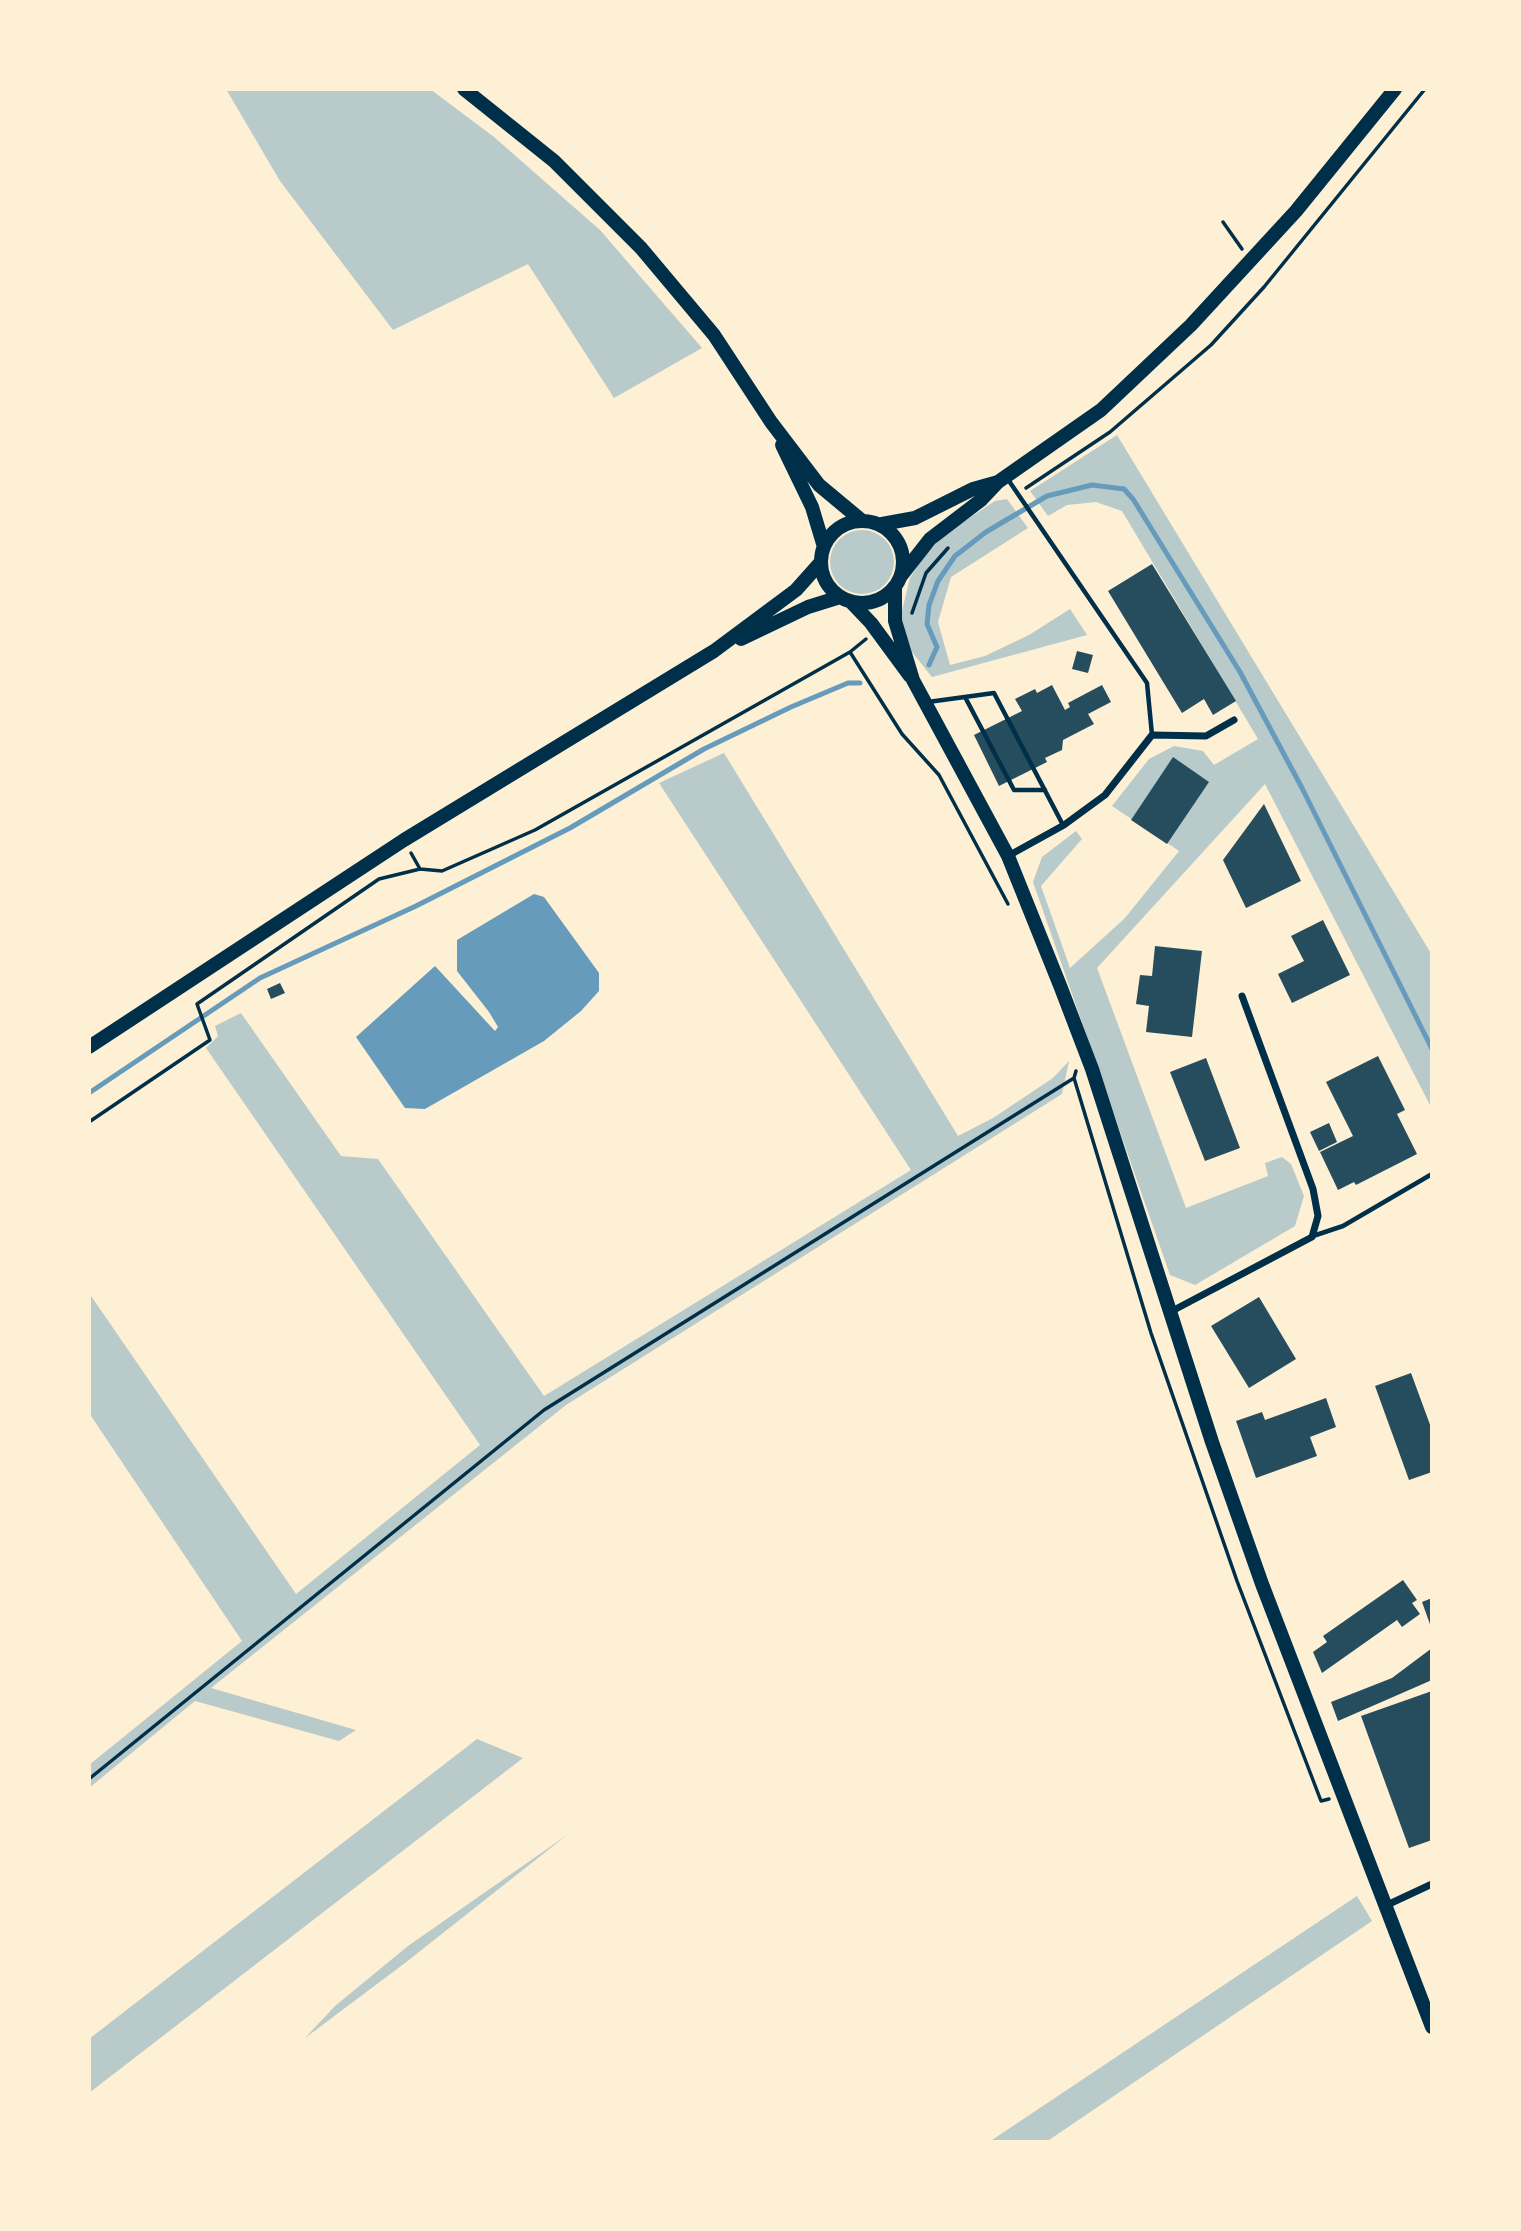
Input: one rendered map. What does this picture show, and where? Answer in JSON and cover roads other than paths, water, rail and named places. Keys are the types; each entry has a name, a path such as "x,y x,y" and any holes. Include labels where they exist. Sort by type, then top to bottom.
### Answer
{"main road":[{"path":"464,89 554,161 641,248 714,335 771,422 819,485 861,520"},
{"path":"714,651 808,607 846,600 875,601 898,581 930,539 981,500 1002,479 1073,431 1119,394 1252,261 1395,89"},
{"path":"771,422 812,507 824,547"},
{"path":"1002,479 973,489 915,518 882,524 861,520 839,527 824,547 821,562 828,585 877,630 913,680 1008,856 1091,1069 1172,1311 1212,1442 1342,1795 1432,2026"},
{"path":"882,524 902,549 895,621 913,680"},
{"path":"89,1047 404,840 714,651 788,597 821,562"}],"street":[{"path":"1008,856 1064,825 1104,796 1152,735 1206,736 1234,720"},
{"path":"1172,1311 1312,1237 1318,1216 1313,1189 1242,996"},
{"path":"1387,1905 1432,1884"}],"lane":[{"path":"1002,479 1034,514 1147,683 1152,735"},
{"path":"925,703 994,693 1064,825"},
{"path":"965,697 1014,790 1045,790"},
{"path":"1312,1237 1343,1226 1432,1174"}],"water":[{"path":"534,894 544,897 599,973 599,991 581,1011 544,1041 425,1109 405,1108 356,1037 435,966 495,1031 498,1027 489,1012 457,971 457,940"}],"waterway":[{"path":"929,665 937,647 927,624 929,605 938,581 955,556 986,532 1047,496 1092,485 1124,489 1133,499 1240,672 1302,788 1432,1049"},
{"path":"89,1093 260,978 416,906 570,828 704,749 791,707 848,683 860,683"}]}
